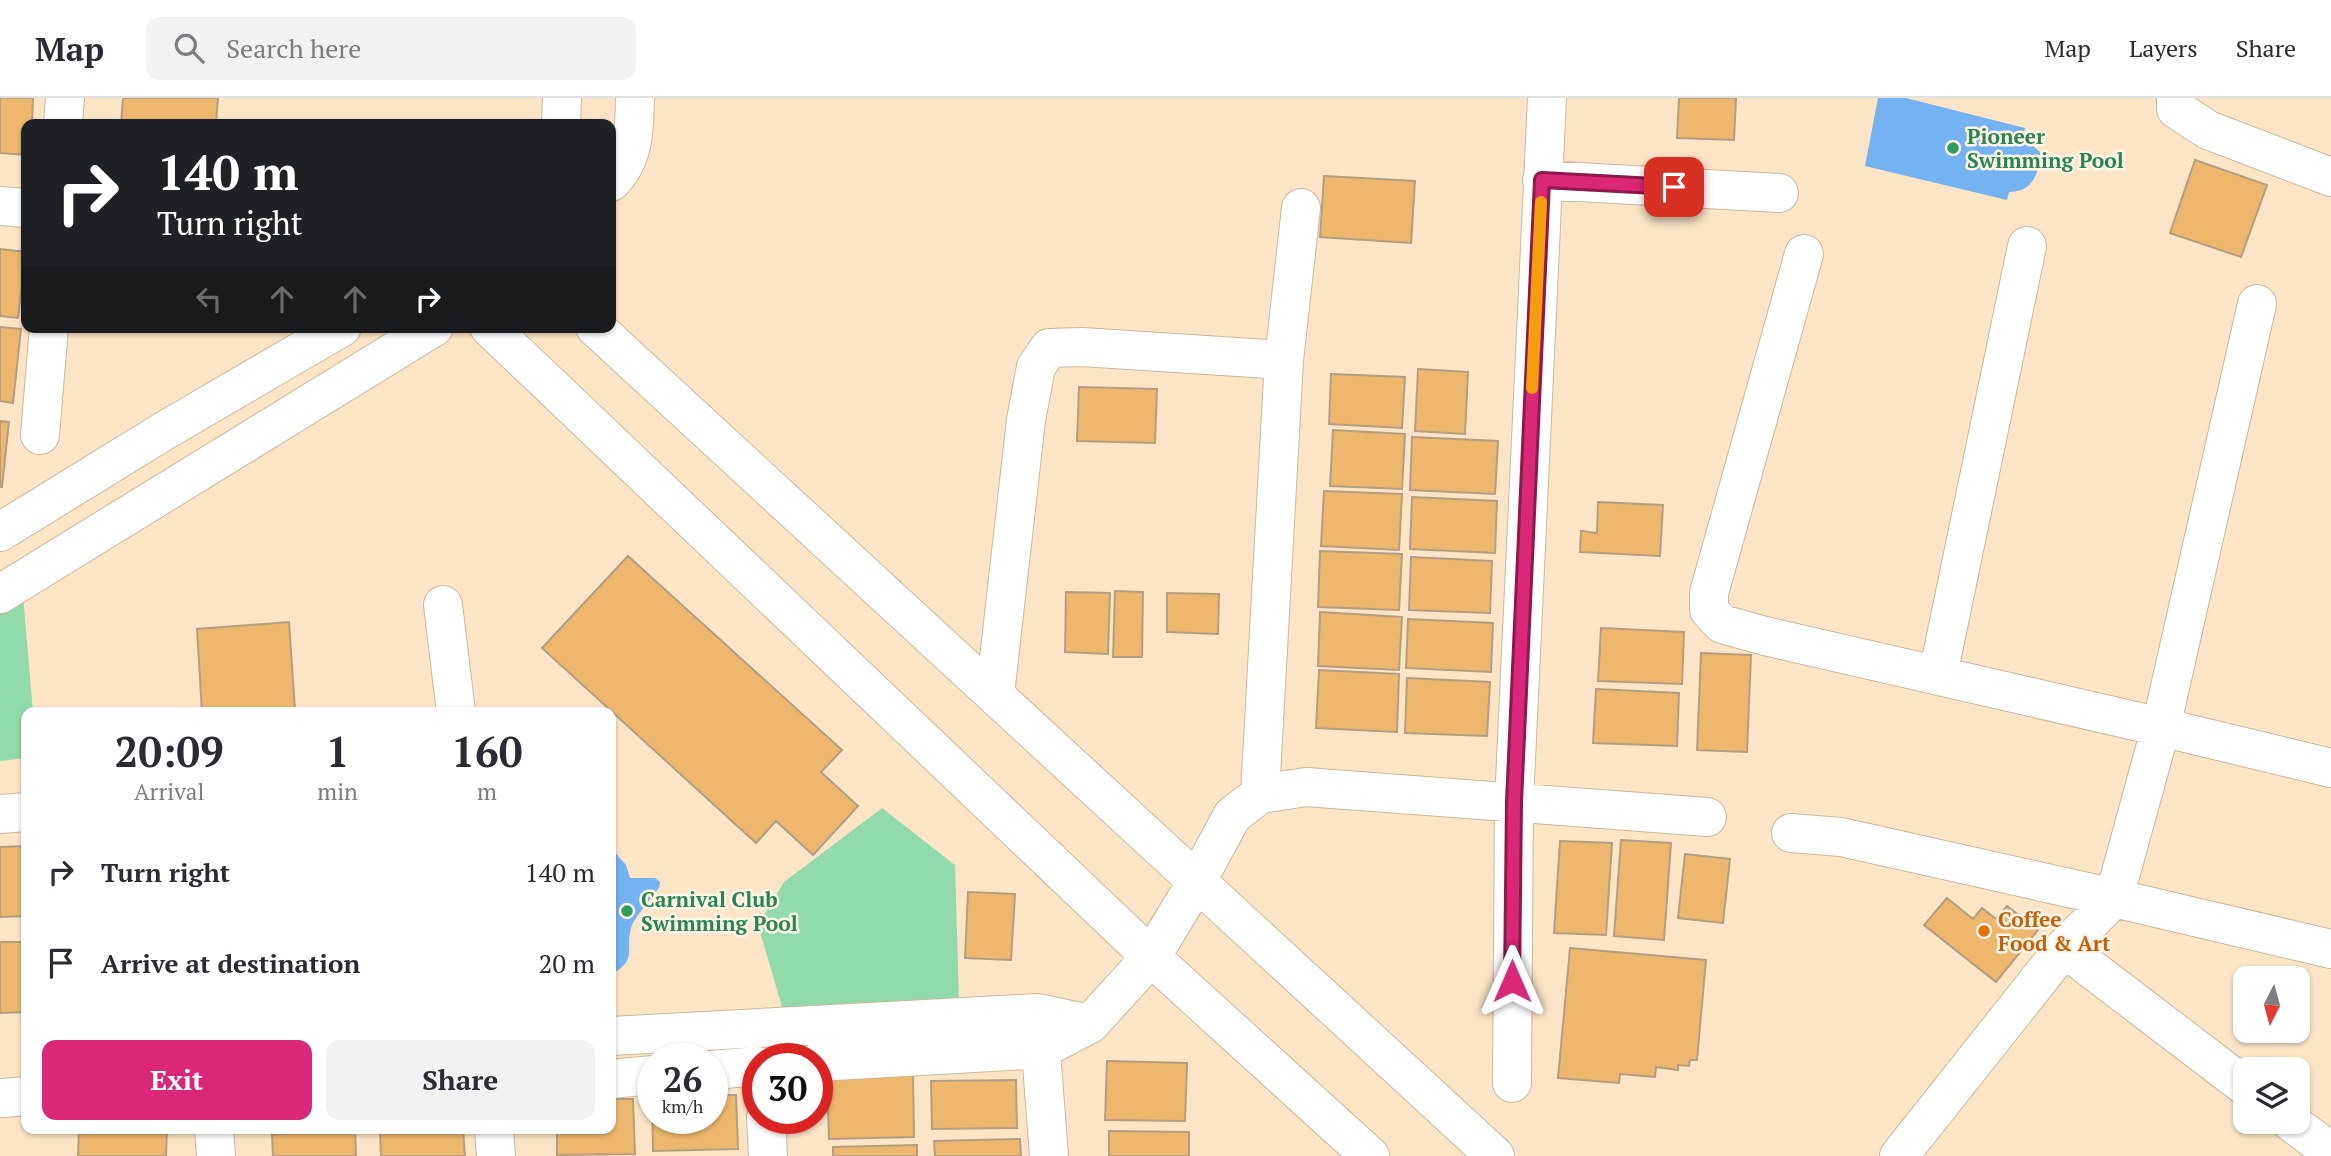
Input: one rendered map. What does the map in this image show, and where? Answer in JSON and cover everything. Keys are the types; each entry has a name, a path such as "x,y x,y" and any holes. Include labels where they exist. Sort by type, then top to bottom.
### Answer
{"street":[{"path":"63,119 65,98"},
{"path":"561,119 562,98"},
{"path":"616,176 629,159 634,137 635,98"},
{"path":"1512,1083 1514,802 1547,98"},
{"path":"2176,98 2176,109 2207,130 2331,177"},
{"path":"1542,180 1779,193"},
{"path":"0,206 21,208"},
{"path":"1260,794 1284,360 1301,208"},
{"path":"1938,675 2027,246"},
{"path":"1804,254 1709,593 1709,610 1722,624 2331,768"},
{"path":"1908,1153 2064,948 2113,898 2161,727 2257,304"},
{"path":"40,435 48,333"},
{"path":"0,533 164,431 332,333"},
{"path":"0,594 424,333"},
{"path":"495,333 1151,957 1370,1156"},
{"path":"602,333 1495,1156"},
{"path":"995,694 1026,420 1036,367 1049,348 1082,347 1284,360"},
{"path":"443,605 455,707"},
{"path":"833,1060 1090,1024 1151,957 1196,883 1232,816 1260,794 1306,787 1707,817"},
{"path":"0,814 21,812"},
{"path":"1791,833 1841,837 2331,949"},
{"path":"2064,948 2233,1077"},
{"path":"833,1046 1040,1031"},
{"path":"1040,1031 1049,1156"},
{"path":"616,1037 742,1049"},
{"path":"616,1079 637,1077"},
{"path":"214,1134 216,1156"},
{"path":"494,1134 496,1156"},
{"path":"766,1134 768,1156"},
{"path":"2307,1134 2331,1152"}],"green space":[{"path":"23,596 33,707 21,707 21,759 0,761 0,610"},
{"path":"882,808 955,865 959,1000 784,1014 758,925 784,882"}],"water":[{"name":"Pioneer Swimming Pool","path":"1878,98 1906,98 2025,128 2023,137 2040,152 2039,167 2034,180 2024,189 2009,192 2007,200 1865,166"},
{"name":"Carnival Club Swimming Pool","path":"616,854 626,865 630,878 655,878 660,882 659,888 631,928 628,959 616,971"}],"building":[{"path":"0,98 33,98 32,119 21,119 21,155 0,153"},
{"path":"123,98 218,98 216,119 121,119"},
{"path":"1679,98 1736,98 1734,140 1677,138"},
{"path":"2195,160 2267,185 2241,257 2170,233"},
{"path":"1324,176 1415,181 1411,243 1320,237"},
{"path":"0,249 21,251 18,318 0,316"},
{"path":"0,327 21,329 13,403 0,401"},
{"path":"1418,369 1468,372 1465,434 1415,431"},
{"path":"1331,374 1405,377 1402,428 1329,424"},
{"path":"1079,387 1157,389 1155,443 1077,441"},
{"path":"0,421 9,422 2,487 0,487"},
{"path":"1333,430 1405,434 1402,489 1330,486"},
{"path":"1412,437 1498,441 1495,494 1410,490"},
{"path":"1324,491 1402,494 1399,550 1321,546"},
{"path":"1412,497 1497,501 1495,553 1410,549"},
{"path":"1598,502 1663,505 1660,556 1580,552 1581,531 1597,533"},
{"path":"1320,551 1402,554 1399,610 1318,607"},
{"path":"628,556 842,750 821,772 858,806 813,855 776,821 756,843 616,715 616,707 607,707 542,648"},
{"path":"1411,557 1492,561 1490,613 1409,610"},
{"path":"1115,591 1143,592 1142,657 1113,657"},
{"path":"1066,592 1110,593 1108,654 1065,652"},
{"path":"1167,593 1219,594 1218,634 1167,632"},
{"path":"1320,612 1402,617 1399,670 1318,666"},
{"path":"1408,619 1493,623 1491,672 1406,668"},
{"path":"289,622 295,707 202,707 197,629"},
{"path":"1601,628 1684,632 1682,684 1598,681"},
{"path":"1701,653 1751,655 1747,752 1697,750"},
{"path":"1319,670 1399,674 1397,732 1316,728"},
{"path":"1407,678 1490,682 1487,736 1405,733"},
{"path":"1596,689 1679,693 1677,746 1593,743"},
{"path":"1621,840 1671,843 1664,940 1614,936"},
{"path":"1560,841 1612,843 1606,935 1554,933"},
{"path":"21,846 21,916 0,917 0,847"},
{"path":"1685,854 1730,859 1723,923 1678,918"},
{"path":"968,892 1015,894 1011,960 965,958"},
{"path":"1947,898 1973,919 1982,908 1996,919 2007,906 2038,930 1996,982 1924,925"},
{"path":"0,942 21,942 21,1012 0,1013"},
{"path":"1570,948 1706,960 1697,1060 1690,1060 1689,1066 1678,1065 1678,1070 1656,1067 1655,1077 1620,1074 1619,1083 1558,1078"},
{"path":"1107,1061 1187,1063 1185,1121 1105,1120"},
{"path":"913,1074 914,1137 829,1139 829,1134 833,1134 833,1077"},
{"path":"1016,1080 1017,1128 932,1129 931,1081"},
{"path":"728,1095 736,1095 738,1149 653,1151 653,1134 728,1134"},
{"path":"616,1099 633,1099 635,1154 557,1155 557,1134 616,1134"},
{"path":"1109,1131 1189,1132 1189,1156 1109,1156"},
{"path":"79,1134 167,1134 166,1156 78,1156"},
{"path":"272,1134 355,1134 356,1156 273,1156"},
{"path":"380,1134 463,1134 465,1156 381,1156"},
{"path":"1020,1139 1021,1156 935,1156 934,1141"},
{"path":"917,1145 917,1156 833,1156 833,1147"}],"slow traffic":[{"path":"1532,388 1541,202"}],"place":[{"name":"Pioneer Swimming Pool","path":"1953,148"},
{"name":"Carnival Club Swimming Pool","path":"627,911"},
{"name":"Coffee Food & Art","path":"1984,931"}],"route":[{"path":"1512,981 1514,802 1542,180 1674,187"}]}
